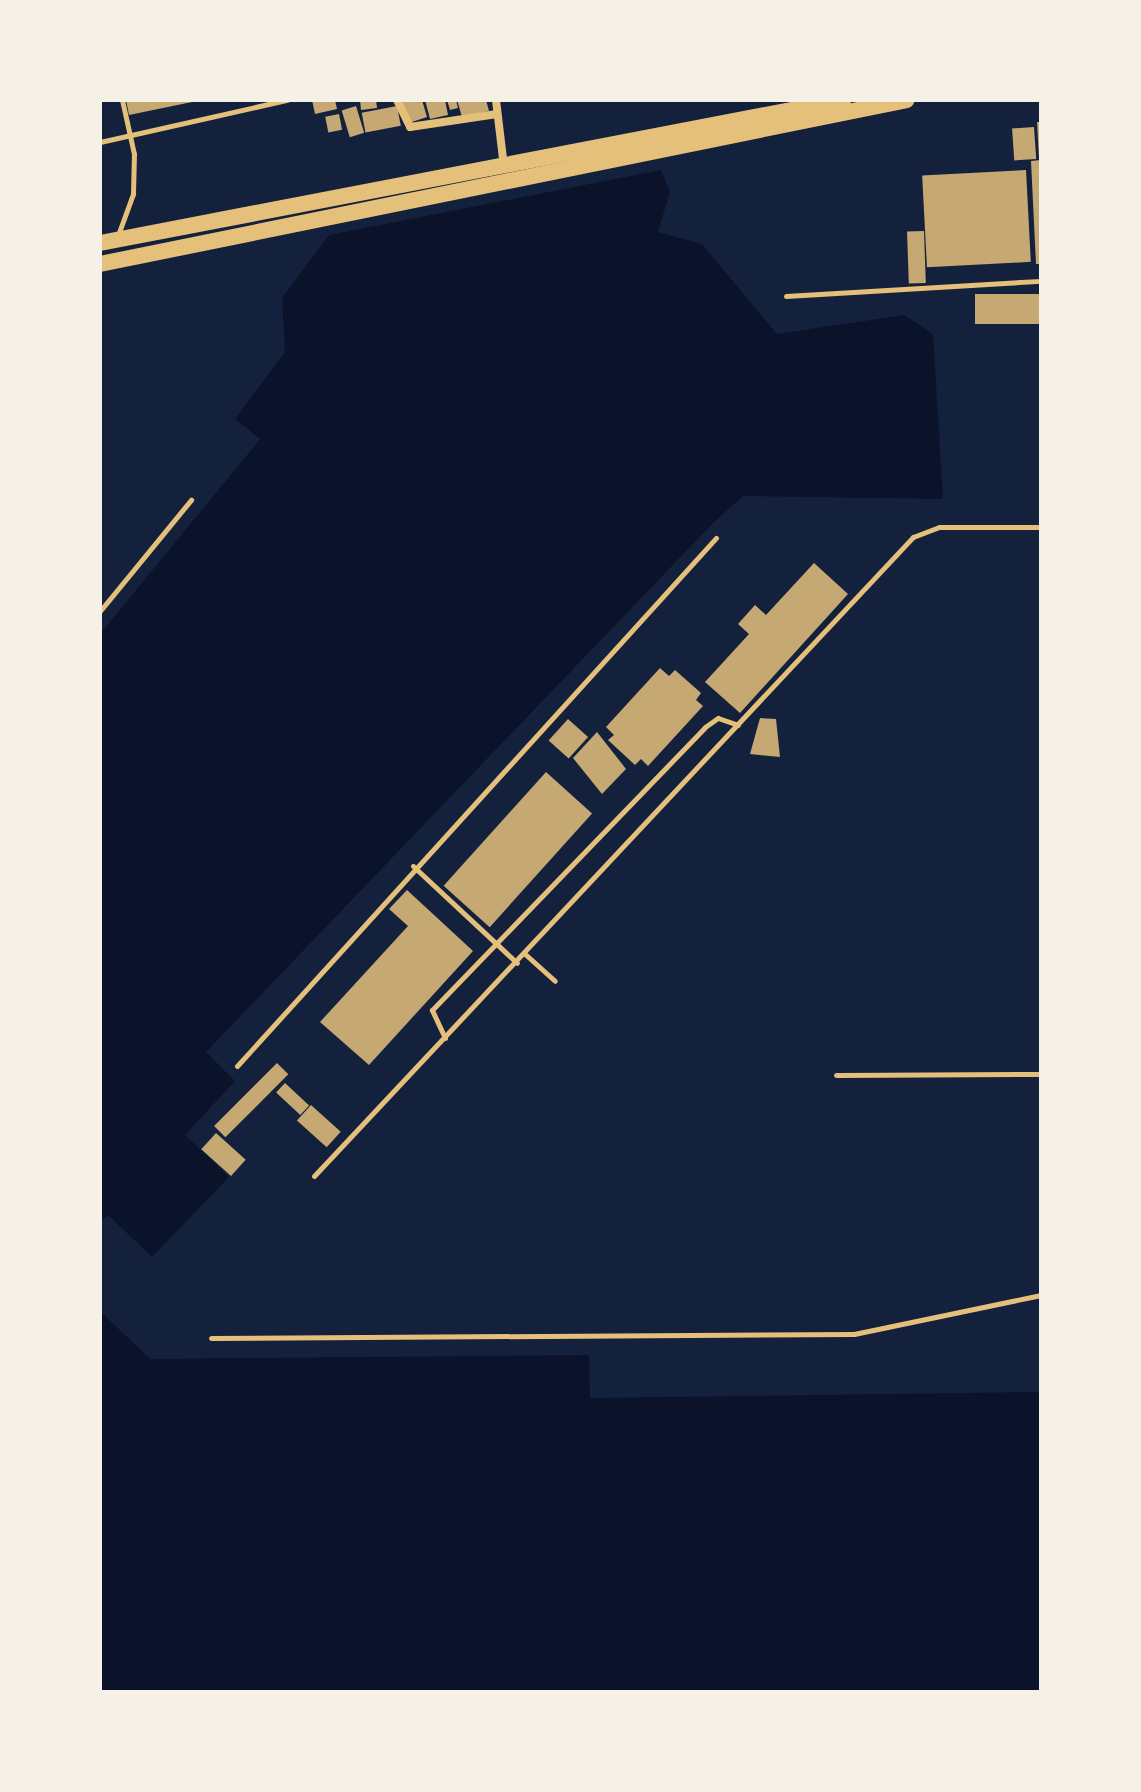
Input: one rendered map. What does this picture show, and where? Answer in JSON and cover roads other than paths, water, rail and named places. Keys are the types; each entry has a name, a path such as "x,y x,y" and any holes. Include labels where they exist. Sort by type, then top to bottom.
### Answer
{"highway":[{"path":"103,264 843,100"},
{"path":"108,242 506,174 872,103 907,100"}],"street":[{"path":"397,100 412,127 497,114"},
{"path":"496,100 506,174"}],"lane":[{"path":"103,264 108,242 133,194 130,135 122,100"},
{"path":"100,142 287,100"},
{"path":"786,296 1041,281"},
{"path":"100,611 191,500"},
{"path":"314,1176 925,529 1041,527"},
{"path":"237,1066 413,866 716,538"},
{"path":"445,1038 432,1010 705,727 718,718 738,725"},
{"path":"413,866 517,963"},
{"path":"525,954 555,981"},
{"path":"836,1075 1041,1074"},
{"path":"211,1338 854,1334 1041,1295"}],"water":[{"path":"661,170 670,192 658,232 702,244 777,334 904,315 933,334 943,499 743,496 713,523 206,1052 235,1081 185,1135 229,1177 152,1257 108,1215 100,1222 100,634 260,439 235,419 285,352 282,298 329,235"},
{"path":"100,1311 150,1359 589,1355 590,1398 1041,1392 1041,1692 100,1692"}]}
